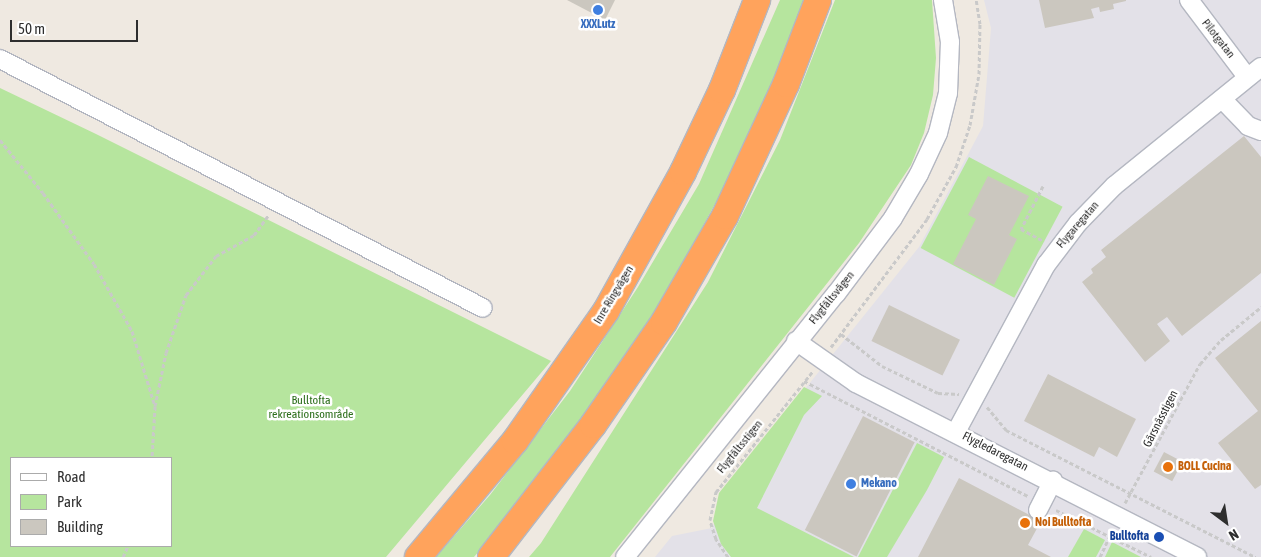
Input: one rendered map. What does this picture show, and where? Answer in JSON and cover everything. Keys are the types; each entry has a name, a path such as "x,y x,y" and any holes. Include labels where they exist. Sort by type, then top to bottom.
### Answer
{"highway":[{"name":"Inre Ringvägen","path":"418,557 514,441 606,311 683,172 722,90 757,0"},
{"path":"491,557 594,425 664,322 725,216 786,84 818,0"}],"street":[{"name":"Flygfältsvägen","path":"625,557 893,218 919,174 938,133 948,93 950,42 943,0"},
{"name":"Pilotgatan","path":"1189,0 1254,72"},
{"path":"0,59 482,308"},
{"name":"Flygaregatan","path":"956,432 1058,248 1094,205 1254,72"},
{"path":"1222,99 1248,126 1261,130"},
{"name":"Flygledaregatan","path":"796,341 856,383 1054,481 1197,557"},
{"path":"1040,506 1054,481"}],"path":[{"path":"0,140 43,193 94,264 132,331 155,406"},
{"path":"1043,186 1021,229 1058,248"},
{"path":"152,457 155,406 166,352 186,295 216,256 254,235 279,202"},
{"name":"Gärsnässtigen","path":"1100,557 1130,493 1162,440 1200,364 1221,340 1261,307"},
{"path":"841,334 882,366 938,393 976,395 1006,430 1255,557"},
{"name":"Flygfältsstigen","path":"728,557 716,539 710,520 716,492 822,359"},
{"path":"804,381 1040,506 1151,557"}],"shaded area":[{"path":"984,0 1261,0 1261,557 655,557 672,536 712,528 732,480 919,247 983,126 991,28"}],"green space":[{"path":"780,0 806,0 781,64 720,195 660,304 626,358 506,519 474,557 436,557 490,495 570,391 638,287 699,184"},
{"path":"835,0 932,0 936,58 933,95 924,133 911,165 859,243 610,557 529,557 541,543 708,282 780,140"},
{"name":"Bulltofta rekreationsområde","path":"0,88 551,361 386,557 0,557"},
{"path":"969,157 1063,207 1014,298 921,248"},
{"path":"804,387 822,396 804,415 757,508 854,557 731,557 721,544 713,521 719,493"},
{"path":"917,443 944,457 927,490 887,557 858,557"},
{"path":"1084,529 1105,540 1096,557 1068,557"},
{"path":"1112,542 1141,557 1105,557"}],"building":[{"name":"XXXLutz","path":"567,0 615,0 605,20"},
{"path":"1039,0 1126,1 1113,4 1114,9 1100,12 1099,7 1091,9 1094,18 1045,28"},
{"path":"1244,136 1261,157 1261,273 1182,336 1167,317 1157,324 1170,341 1145,362 1082,282 1093,273 1091,269 1106,257 1101,250"},
{"path":"988,176 1029,196 1009,235 1017,239 994,285 953,264 976,219 968,215"},
{"path":"889,305 960,340 942,376 871,341"},
{"path":"1261,321 1261,485 1255,489 1218,443 1258,411 1215,358"},
{"path":"1048,374 1136,419 1117,457 1099,447 1094,457 1024,421"},
{"path":"863,416 915,442 857,556 805,530"},
{"name":"BOLL Cucina","path":"1164,452 1183,462 1172,481 1154,471"},
{"path":"959,478 1041,521 1028,545 1051,557 918,557"}],"place":[{"name":"XXXLutz","path":"598,10"},
{"name":"BOLL Cucina","path":"1168,467"},
{"name":"Mekano","path":"851,484"},
{"name":"Noi Bulltofta","path":"1025,523"},
{"name":"Bulltofta","path":"1159,537"}]}
